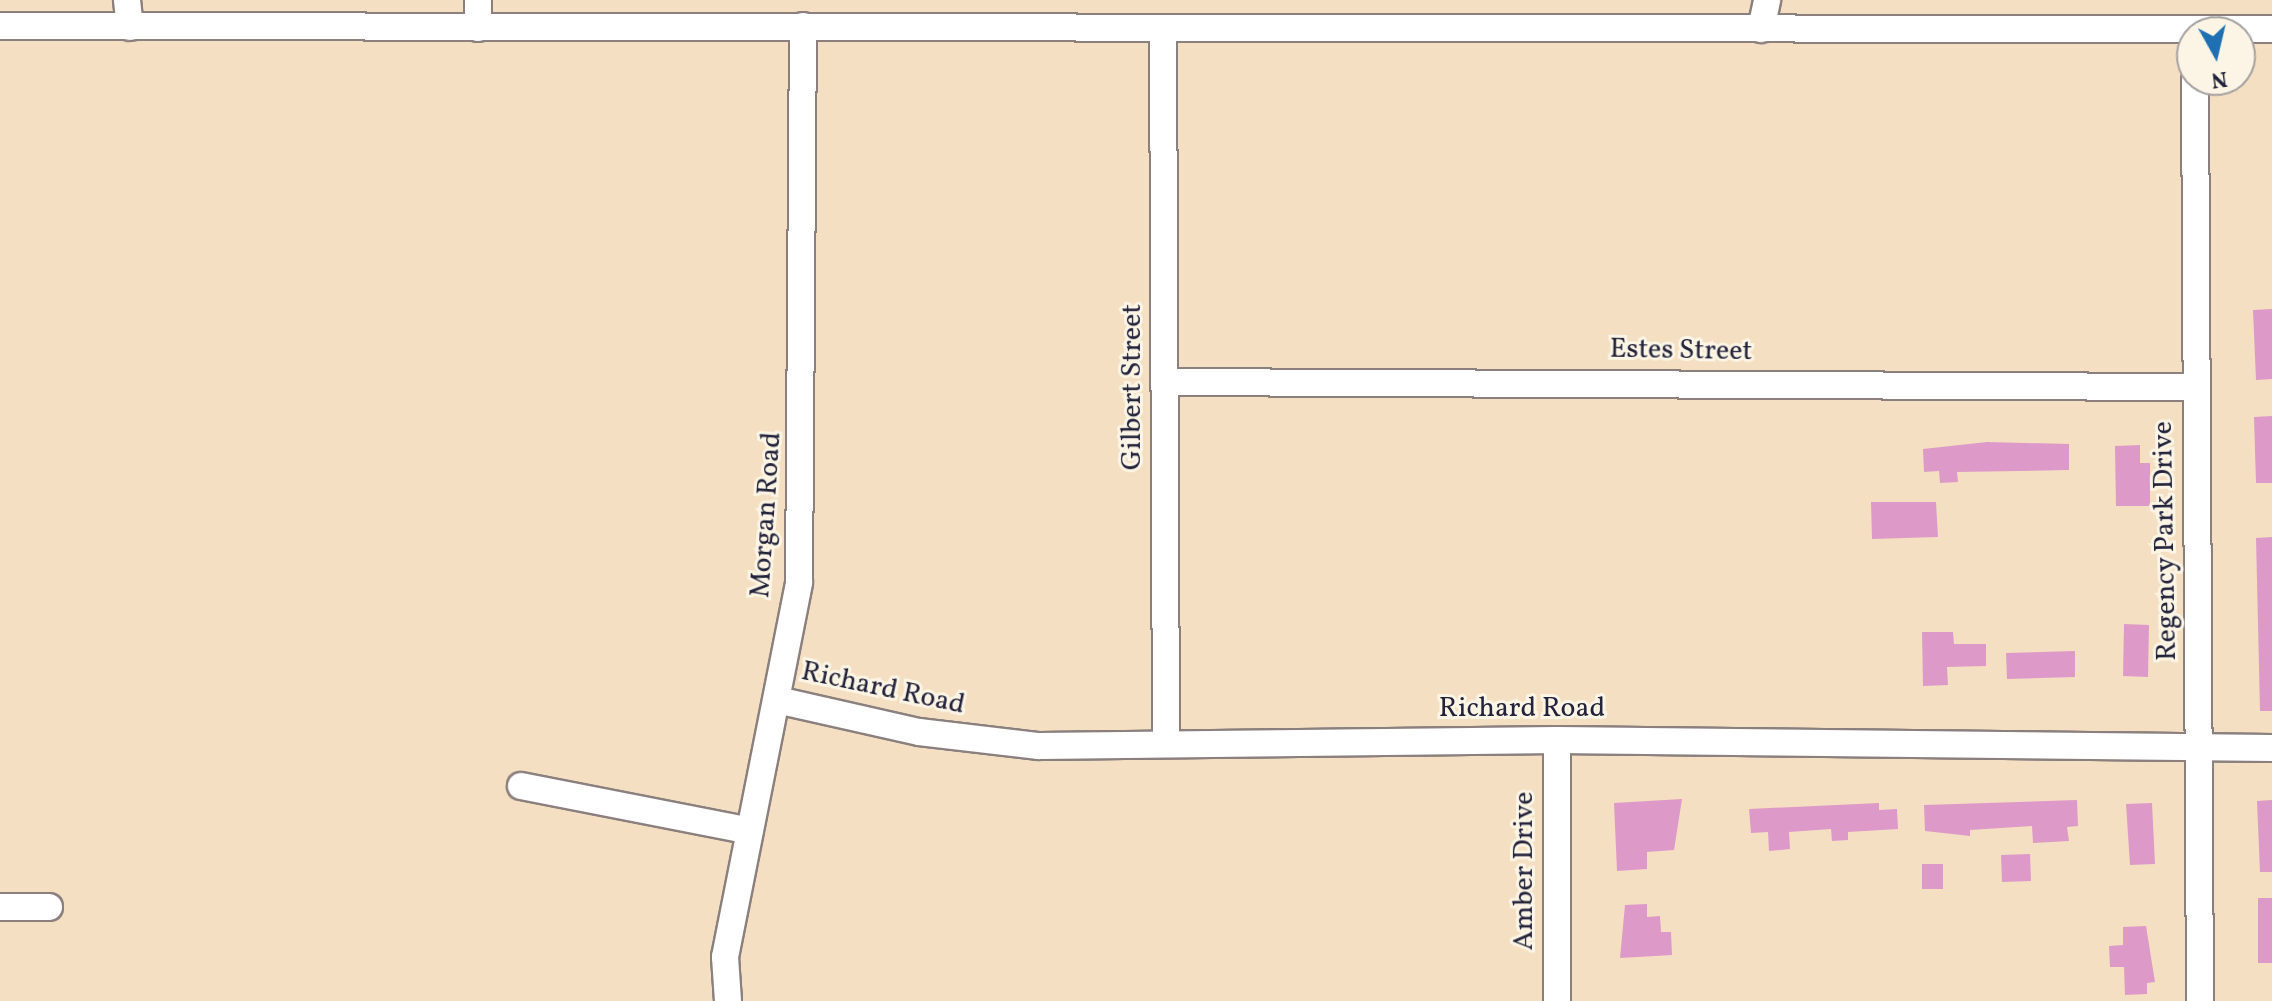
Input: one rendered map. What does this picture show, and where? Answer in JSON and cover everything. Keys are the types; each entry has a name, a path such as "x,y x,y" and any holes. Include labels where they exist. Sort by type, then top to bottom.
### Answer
{"street":[{"path":"127,0 130,27"},
{"path":"478,0 478,28"},
{"path":"1761,29 1767,0"},
{"path":"0,26 2176,30"},
{"name":"Morgan Road","path":"728,1001 725,957 777,700 799,568 803,26"},
{"name":"Gilbert Street","path":"1163,29 1166,744"},
{"name":"Regency Park Drive","path":"2195,96 2200,1001"},
{"name":"Estes Street","path":"1165,382 2196,387"},
{"name":"Richard Road","path":"777,700 981,741 1166,744 1557,740 2272,748"},
{"name":"Amber Drive","path":"1557,740 1557,1001"},
{"path":"521,786 750,831"},
{"path":"0,907 49,907"}],"building":[{"path":"2272,309 2272,379 2256,380 2253,310"},
{"path":"2272,416 2272,483 2256,483 2254,417"},
{"path":"1987,442 2069,444 2069,470 1957,472 1958,482 1940,483 1939,471 1924,472 1923,449"},
{"path":"2140,445 2140,463 2150,463 2150,506 2116,506 2115,446"},
{"path":"1871,502 1936,502 1938,537 1872,539"},
{"path":"2272,537 2272,711 2260,711 2256,538"},
{"path":"2124,624 2149,625 2148,677 2123,676"},
{"path":"1922,632 1953,632 1954,644 1986,644 1986,666 1947,667 1948,685 1923,686"},
{"path":"2075,651 2075,677 2007,679 2006,653"},
{"path":"1682,799 1674,850 1647,852 1647,869 1617,871 1614,803"},
{"path":"2077,800 2078,826 2067,827 2069,841 2033,843 2032,826 1970,830 1970,836 1925,831 1924,805"},
{"path":"2272,800 2272,872 2260,872 2257,801"},
{"path":"1879,803 1879,810 1897,809 1898,829 1848,832 1848,840 1832,841 1831,829 1789,832 1790,849 1769,851 1768,832 1751,833 1749,809"},
{"path":"2152,803 2155,864 2130,865 2126,804"},
{"path":"2030,854 2031,881 2002,882 2001,855"},
{"path":"1922,864 1943,864 1943,889 1922,889"},
{"path":"2258,898 2272,898 2272,963 2258,963"},
{"path":"1647,904 1647,917 1660,916 1661,932 1671,932 1672,955 1620,958 1625,905"},
{"path":"2146,926 2155,982 2147,983 2147,994 2125,995 2124,967 2110,967 2109,946 2123,945 2123,927"}]}
